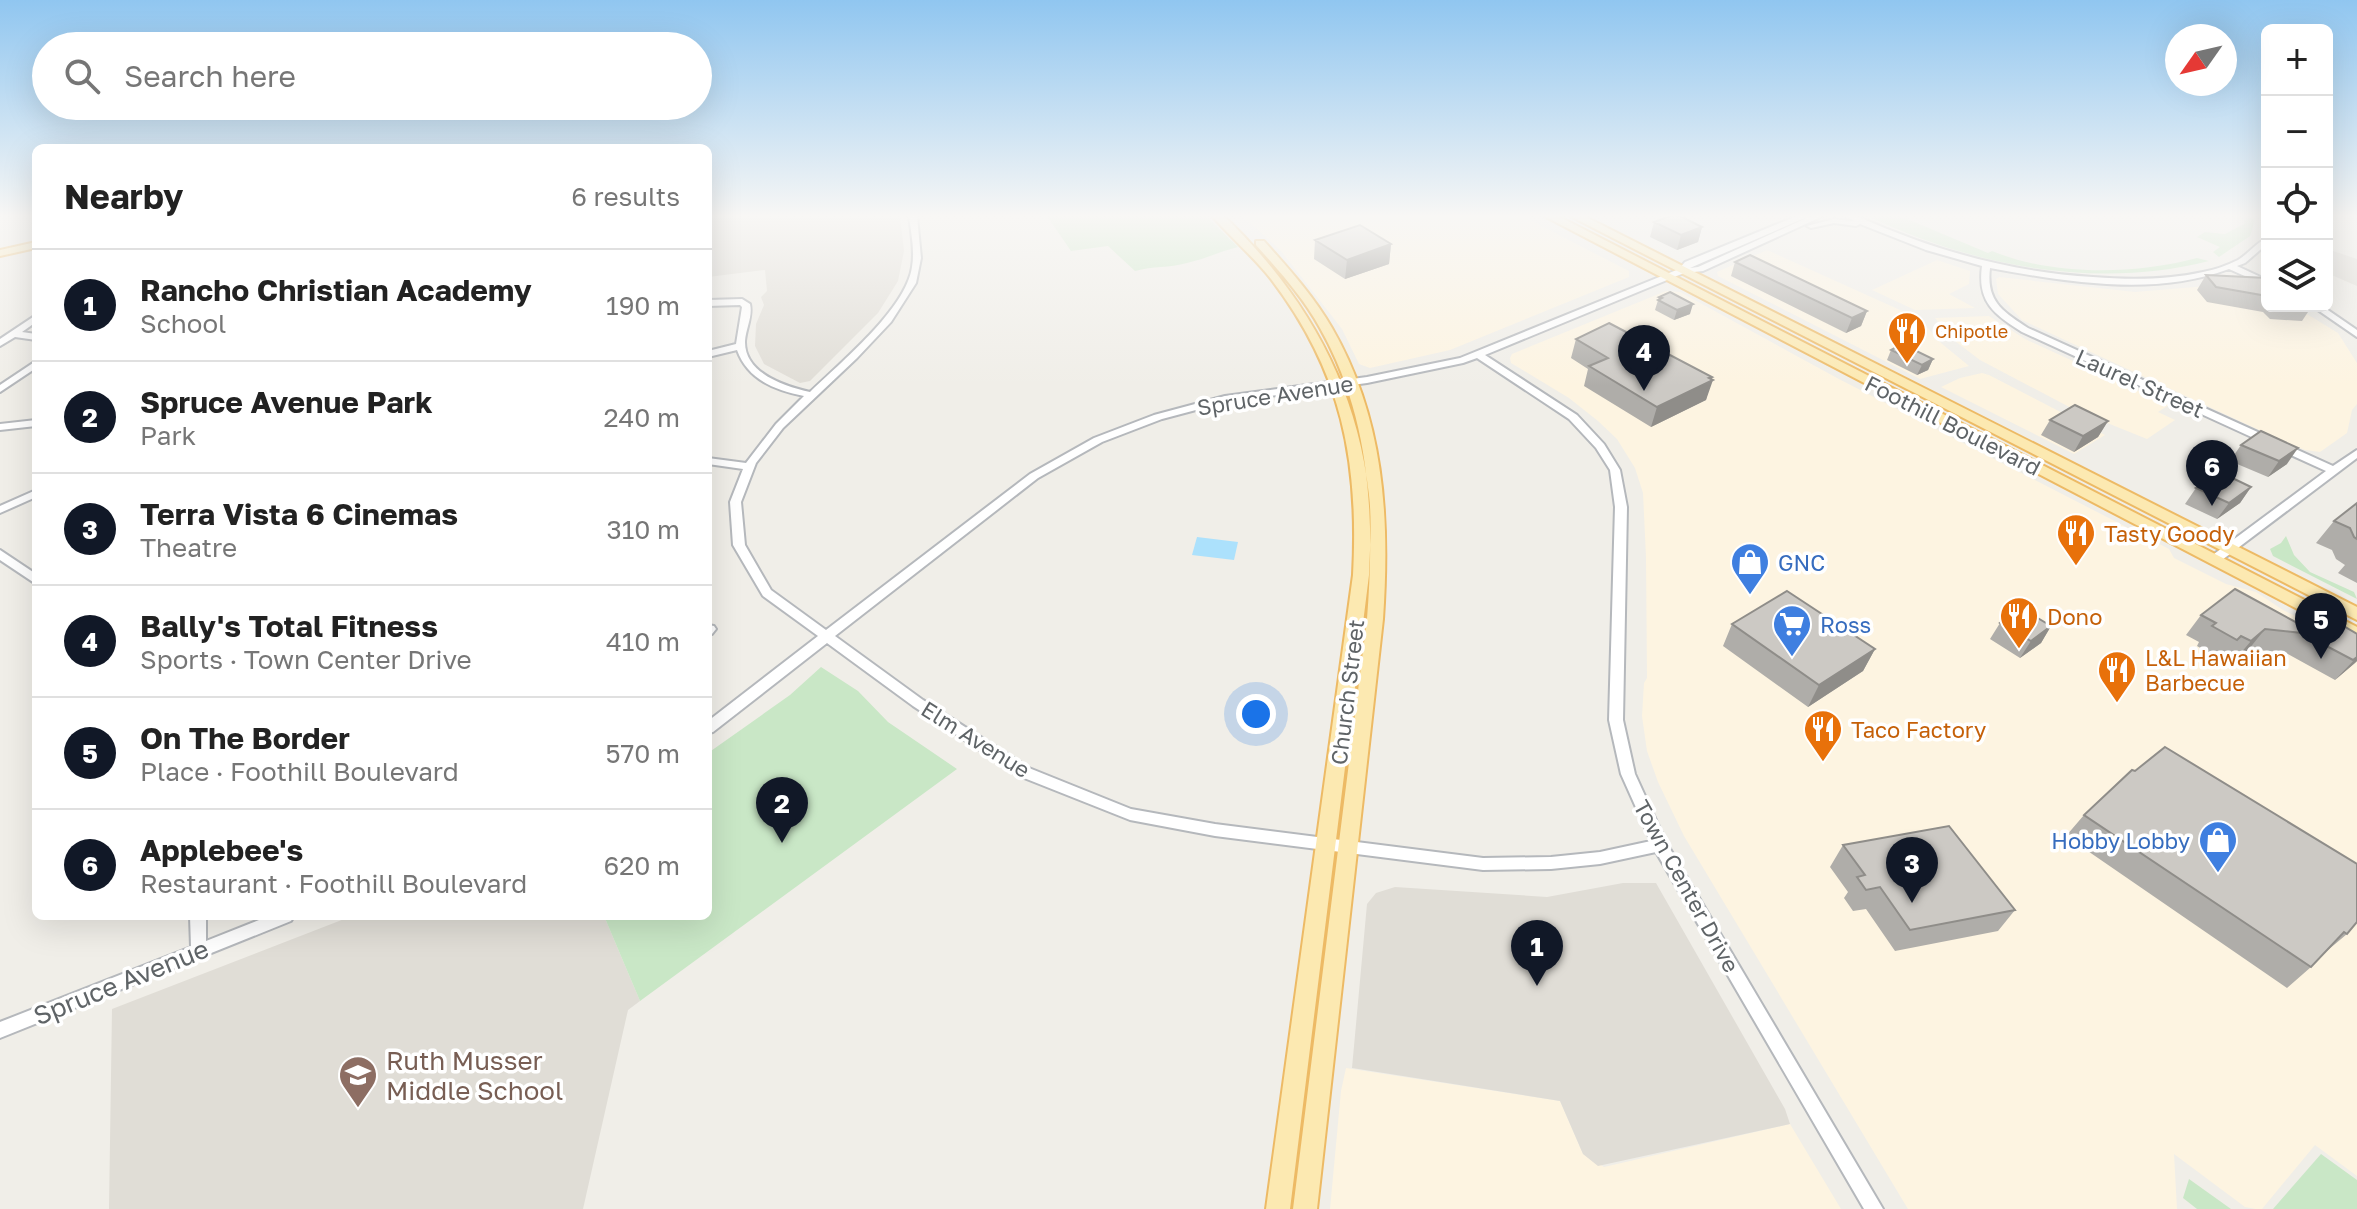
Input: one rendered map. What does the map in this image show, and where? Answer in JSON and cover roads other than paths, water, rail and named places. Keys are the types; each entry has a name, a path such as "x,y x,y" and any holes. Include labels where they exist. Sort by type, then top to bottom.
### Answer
{"main road":[{"name":"Church Street","path":"1275,272 1345,383 1362,499 1361,575 1305,1209"},
{"name":"Foothill Boulevard","path":"1658,272 2357,634"},
{"name":"Foothill Boulevard","path":"1685,272 2357,614"},
{"name":"Church Street","path":"1278,1209 1338,845"}],"street":[{"name":"Elm Avenue","path":"914,272 912,283 894,312 770,434 748,467 738,491 734,518 736,540 747,569 767,593 918,703 1024,772 1130,814 1215,830 1483,864 1575,861 1660,845"},
{"name":"Spruce Avenue","path":"712,725 1034,476 1098,440 1158,417 1225,399 1422,371 1479,355 1678,272"},
{"name":"Laurel Street","path":"1985,272 1985,293 1997,310 2025,330 2333,470"},
{"path":"2029,272 2121,282 2183,278 2205,272"},
{"path":"712,303 742,302 747,306 740,346 755,373 784,388 812,395"},
{"path":"2326,312 2355,330"},
{"path":"0,343 32,321"},
{"path":"14,334 32,336"},
{"path":"712,353 740,346"},
{"name":"Town Center Drive","path":"1479,355 1573,417 1600,446 1615,470 1621,507 1617,728 1628,774 1660,845 1874,1209"},
{"path":"0,389 32,367"},
{"path":"0,427 32,423"},
{"path":"2214,560 2357,453"},
{"path":"712,462 748,467"},
{"path":"0,510 32,495"},
{"path":"0,554 32,577"},
{"path":"198,920 199,950"},
{"name":"Spruce Avenue","path":"0,1030 276,920"}],"water":[{"path":"1197,537 1238,542 1234,560 1192,555"}],"place":[{"name":"Chipotle","path":"1907,365"},
{"name":"Bally's Total Fitness","path":"1644,391"},
{"name":"Applebee's","path":"2212,506"},
{"name":"Tasty Goody","path":"2076,567"},
{"name":"GNC","path":"1750,596"},
{"name":"Dono","path":"2019,650"},
{"name":"Ross","path":"1792,658"},
{"name":"On The Border","path":"2321,659"},
{"name":"L&L Hawaiian Barbecue","path":"2117,704"},
{"name":"Taco Factory","path":"1823,763"},
{"name":"Spruce Avenue Park","path":"782,843"},
{"name":"Hobby Lobby","path":"2218,874"},
{"name":"Terra Vista 6 Cinemas","path":"1912,903"},
{"name":"Rancho Christian Academy","path":"1537,986"},
{"name":"Ruth Musser Middle School","path":"358,1109"}]}
